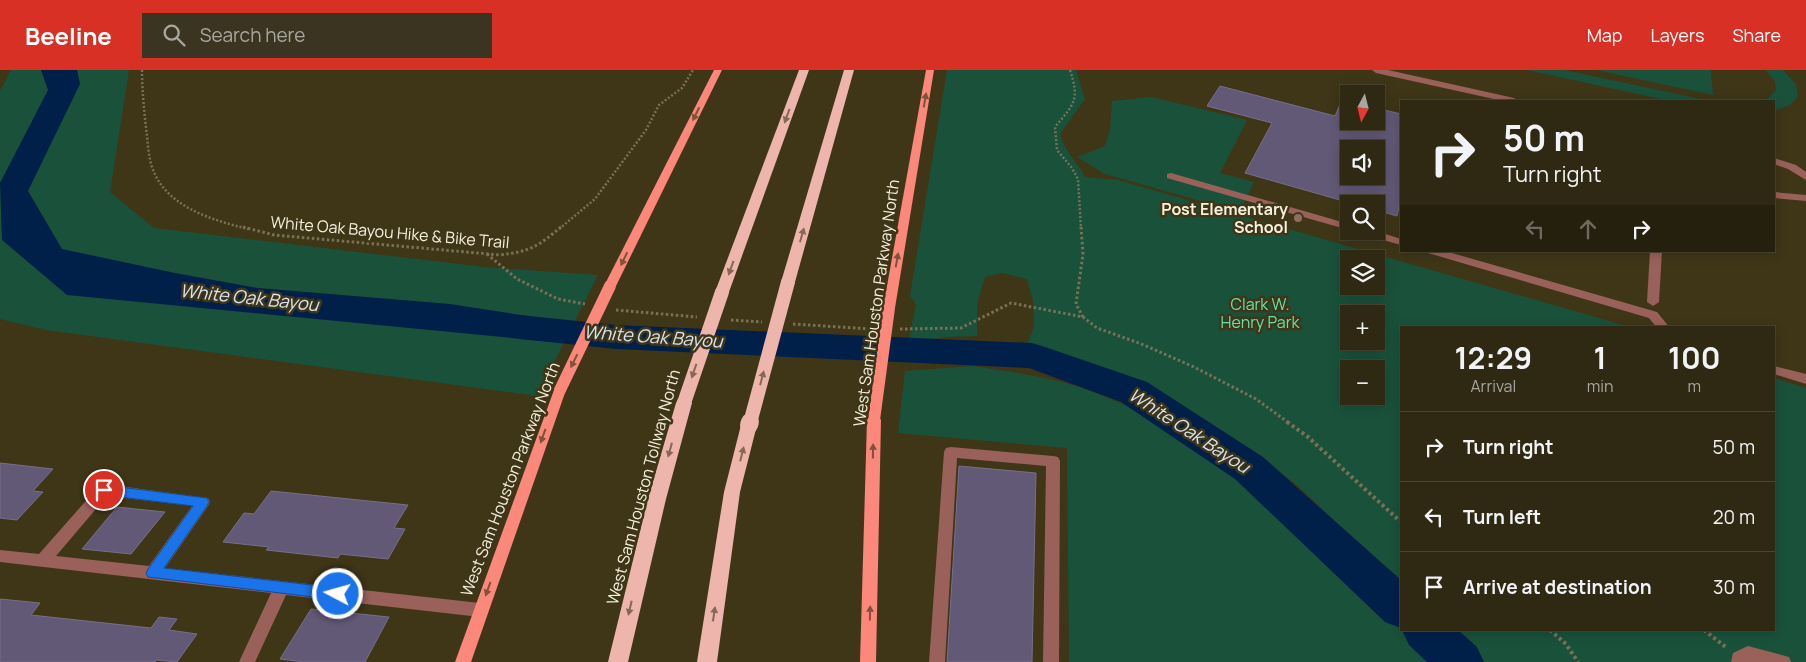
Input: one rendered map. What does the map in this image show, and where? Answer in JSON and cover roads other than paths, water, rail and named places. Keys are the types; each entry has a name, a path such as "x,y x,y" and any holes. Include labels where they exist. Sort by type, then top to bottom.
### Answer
{"highway":[{"name":"West Sam Houston Tollway North","path":"618,662 654,508 684,403 722,292 804,70"},
{"path":"708,662 732,492 788,282 849,70"}],"main road":[{"name":"West Sam Houston Parkway North","path":"463,662 560,390 718,70"},
{"name":"West Sam Houston Parkway North","path":"868,662 874,420 889,308 930,70"}],"street":[{"path":"1376,70 1510,100"},
{"path":"1775,160 1792,167 1806,176"},
{"path":"1170,176 1340,224"},
{"path":"1775,195 1806,198"},
{"path":"1385,237 1400,242"},
{"path":"1435,252 1653,315 1662,326"},
{"path":"1654,302 1656,252"},
{"path":"1775,370 1806,379"},
{"path":"938,662 950,452 1053,461 1051,662"},
{"path":"42,561 104,490 203,502 153,573"},
{"path":"0,556 480,610"},
{"path":"247,662 282,587"},
{"path":"1739,660 1748,652 1783,662"}],"water":[{"path":"41,70 77,70 80,84 28,191 62,249 258,288 450,304 573,323 563,343 67,295 2,240 0,183 48,90"}],"waterway":[{"name":"White Oak Bayou","path":"520,327 616,337 1032,356 1134,392 1249,468 1400,607"},
{"name":"White Oak Bayou","path":"1426,631 1460,662"}],"place":[{"name":"Post Elementary School","path":"1298,218"}],"park label":[{"name":"Clark W. Henry Park","path":"1260,313"}]}
